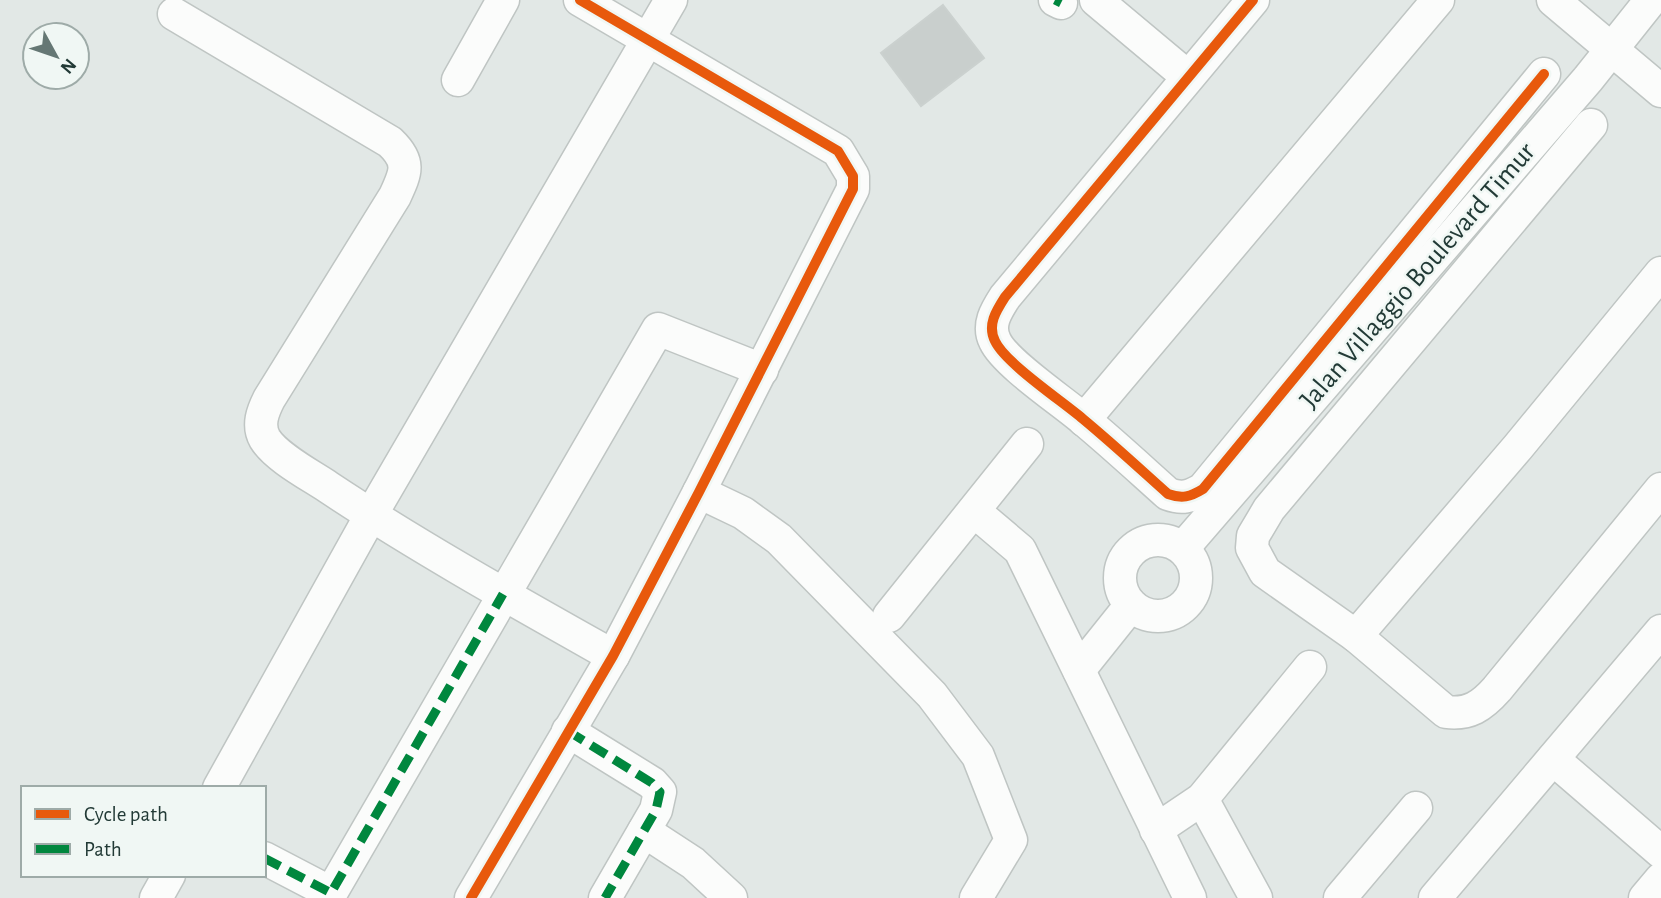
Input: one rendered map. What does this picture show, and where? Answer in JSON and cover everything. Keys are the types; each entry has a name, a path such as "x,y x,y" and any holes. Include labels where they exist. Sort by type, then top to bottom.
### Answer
{"street":[{"path":"458,80 503,0"},
{"path":"471,898 613,656 850,198 853,176 838,151 580,0"},
{"path":"220,786 371,515 671,0"},
{"path":"1096,0 1188,76"},
{"path":"1253,0 1005,297 994,314 991,328 994,341 1004,355 1084,420 1168,494 1185,498 1203,489 1544,74"},
{"path":"1084,420 1438,0"},
{"path":"1553,0 1661,91"},
{"name":"Jalan Villaggio Boulevard Timur","path":"1183,548 1588,79 1651,0"},
{"path":"174,14 374,132 396,147 405,161 403,179 395,196 269,398 262,414 264,438 289,460 371,515 613,656"},
{"path":"1591,125 1269,509 1256,529 1252,548 1265,572 1356,636 1446,712 1460,714 1475,709 1497,689 1661,489"},
{"path":"1356,636 1518,447 1661,273"},
{"path":"266,859 335,895 503,594 659,329 762,370"},
{"path":"889,616 1027,444"},
{"path":"699,492 743,513 779,539 932,695 978,757 1011,840 976,898"},
{"path":"974,511 1020,550 1190,898"},
{"path":"1165,540 1183,548 1193,562 1196,579 1191,596 1179,609 1163,616 1146,614 1131,605 1121,588 1120,569 1130,551 1146,541 1165,540"},
{"path":"1079,670 1131,605"},
{"path":"1436,898 1661,631"},
{"path":"1156,830 1202,799 1310,667"},
{"path":"568,731 652,783 660,792 656,810 605,898"},
{"path":"1553,760 1661,852"},
{"path":"1202,799 1256,898"},
{"path":"1339,898 1416,807"},
{"path":"644,831 692,863 731,898"},
{"path":"156,898 168,877"},
{"path":"1645,898 1661,879"}],"building":[{"path":"943,5 984,58 921,106 881,53"}],"marked path":[{"path":"1055,0 1061,3"},
{"path":"266,859 331,893 503,594"},
{"path":"568,731 652,783 660,792 656,810 605,898"}],"cycle path":[{"path":"471,898 613,656 853,189 853,176 838,151 580,0"},
{"path":"1253,0 1005,297 992,324 995,341 1010,360 1173,496 1186,496 1203,489 1544,74"}]}
